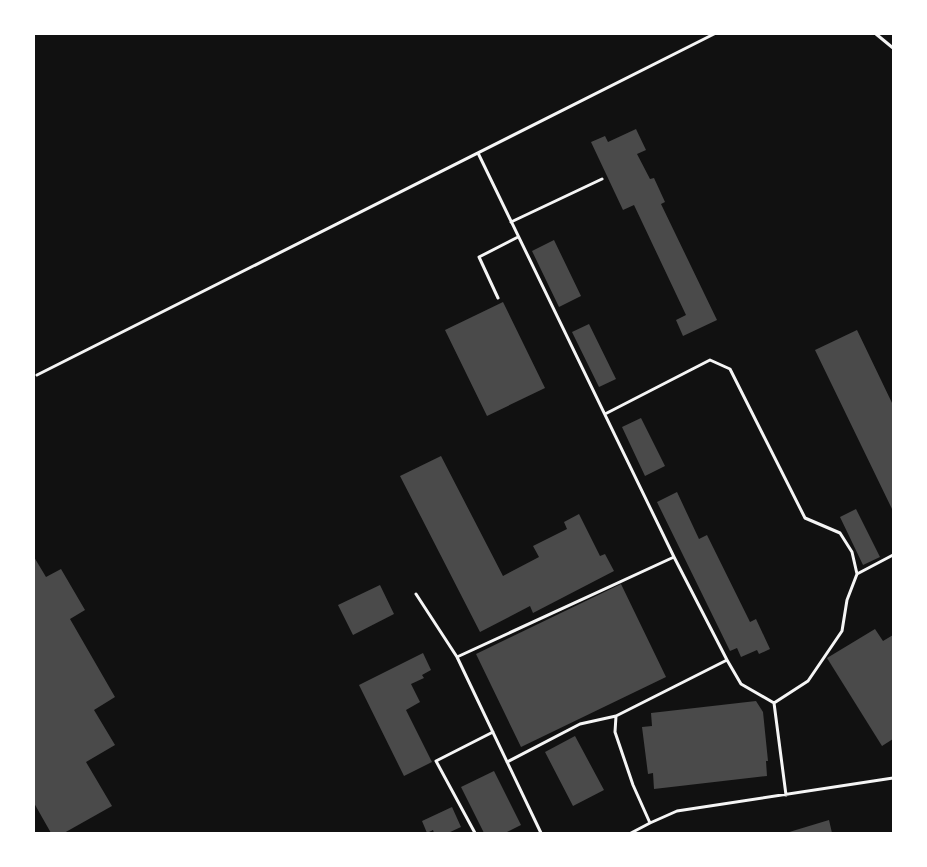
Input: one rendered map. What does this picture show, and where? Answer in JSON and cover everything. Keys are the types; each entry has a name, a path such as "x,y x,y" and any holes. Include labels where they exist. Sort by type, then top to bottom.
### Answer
{"lane":[{"path":"701,34 703,39"},
{"path":"38,375 714,34"},
{"path":"876,34 893,48"},
{"path":"478,153 674,557 726,660 741,684 774,702"},
{"path":"511,222 602,179"},
{"path":"498,298 479,257 518,237"},
{"path":"605,414 710,360 730,369 805,518 840,533 852,552 857,574 847,600 842,631 808,681 774,702"},
{"path":"857,574 893,555"},
{"path":"457,657 674,557"},
{"path":"416,594 457,657 541,833"},
{"path":"507,762 580,724 616,716 726,660"},
{"path":"774,702 786,795"},
{"path":"616,716 615,732 634,785 650,823"},
{"path":"475,833 436,761 493,732"},
{"path":"631,833 677,811 893,778"}],"building":[{"path":"636,129 646,150 637,154 650,179 654,178 665,202 661,204 717,320 683,336 676,320 686,315 634,205 623,210 591,142 605,136 608,142"},
{"path":"554,240 581,296 559,307 532,251"},
{"path":"503,302 545,388 487,416 445,330"},
{"path":"589,324 616,379 599,387 572,332"},
{"path":"857,330 893,405 893,511 815,350"},
{"path":"641,418 665,466 645,476 622,427"},
{"path":"441,456 503,576 539,557 533,546 567,529 564,522 579,514 600,556 605,554 614,571 533,613 530,606 480,632 400,476"},
{"path":"677,492 699,539 707,535 750,622 756,619 770,649 759,654 757,650 741,657 737,648 730,651 657,502"},
{"path":"856,509 880,557 863,565 840,517"},
{"path":"34,557 46,577 61,569 85,610 70,619 115,697 94,710 115,745 86,762 112,806 64,833 51,833 34,803"},
{"path":"621,584 666,677 521,747 476,654"},
{"path":"380,585 394,614 353,635 338,605"},
{"path":"875,629 883,641 893,635 893,739 882,746 827,658"},
{"path":"423,653 431,670 422,675 424,678 411,684 420,702 406,710 432,762 404,776 359,685"},
{"path":"756,701 763,712 768,761 766,761 767,776 654,789 653,773 648,774 642,727 652,726 651,713"},
{"path":"575,736 604,790 573,806 545,752"},
{"path":"494,771 521,825 505,833 484,833 461,787"},
{"path":"452,807 461,827 448,833 434,833 433,830 427,833 422,821"},
{"path":"829,820 832,833 786,833"}]}
